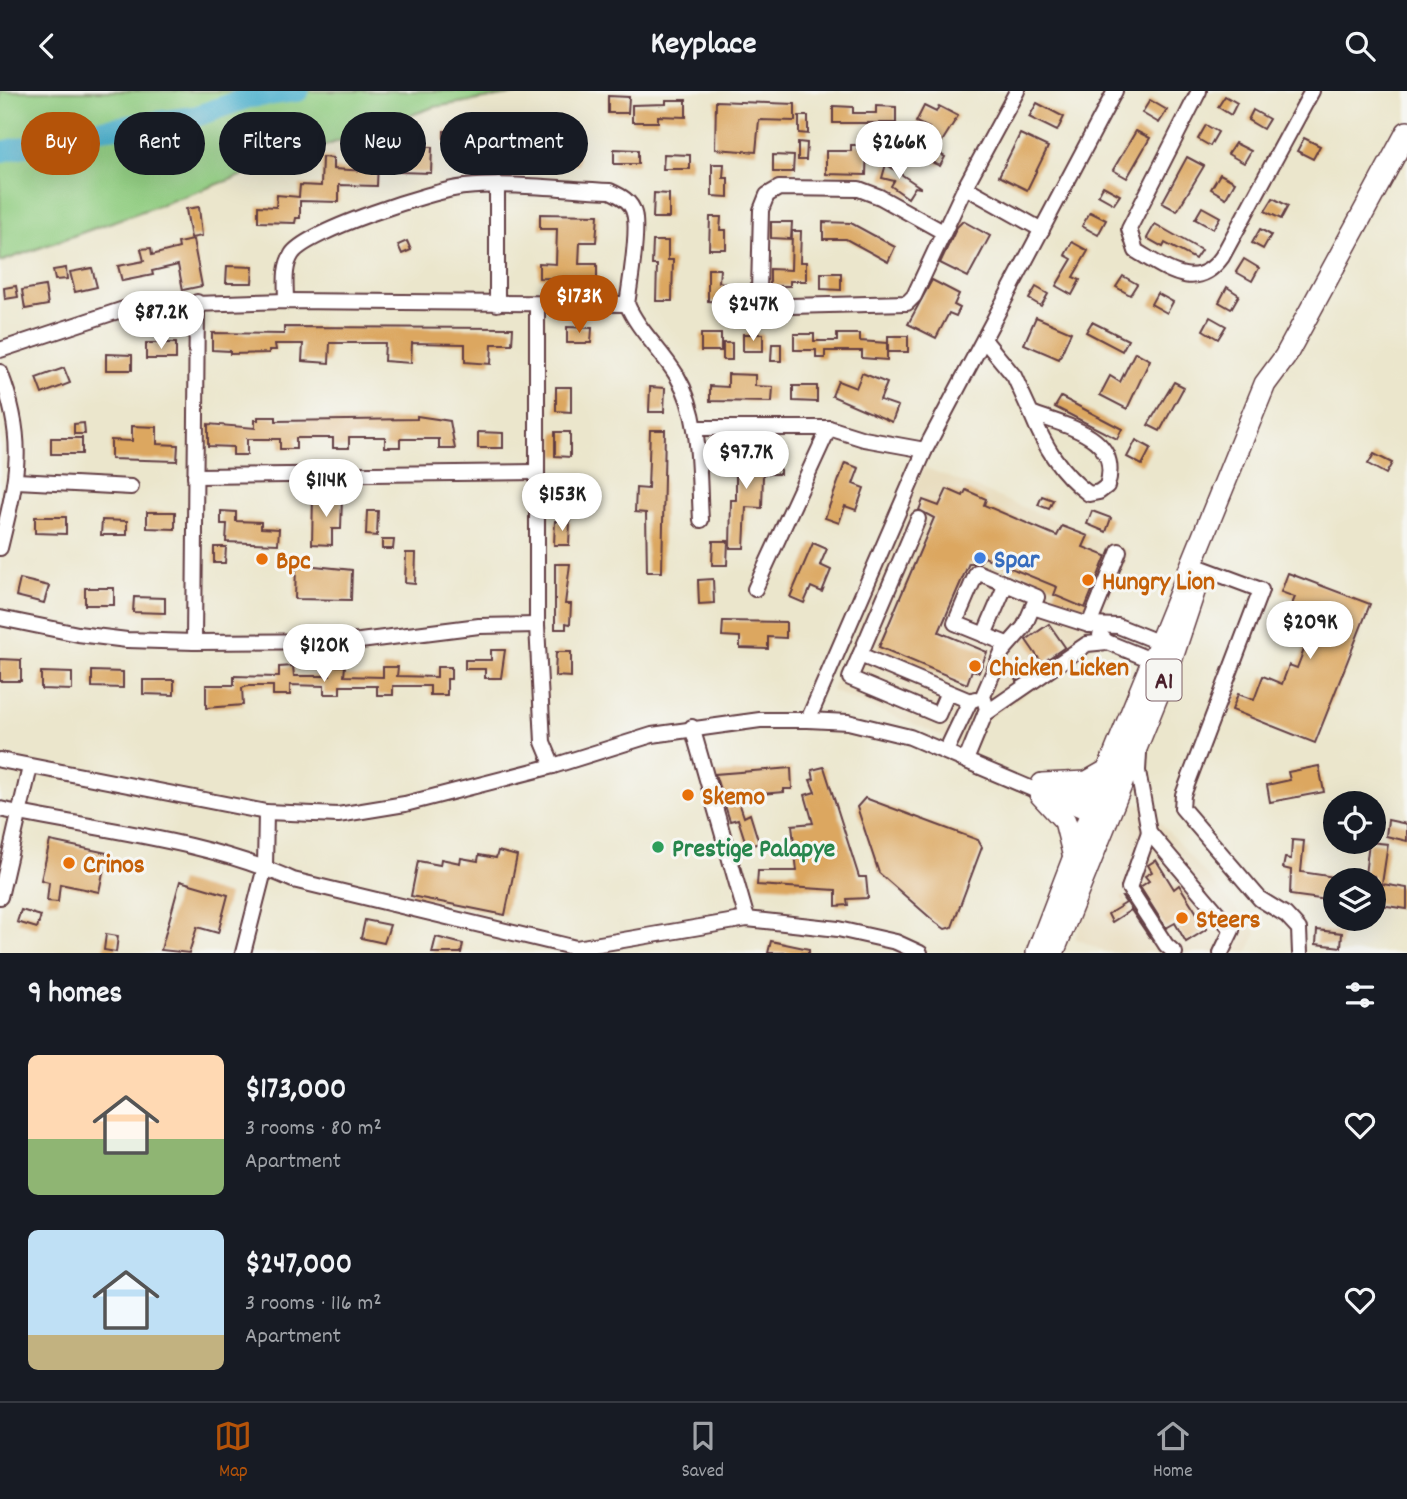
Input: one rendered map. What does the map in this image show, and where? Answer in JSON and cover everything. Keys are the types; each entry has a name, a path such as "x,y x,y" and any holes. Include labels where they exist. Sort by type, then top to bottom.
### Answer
{"highway":[{"name":"A1","path":"1037,953 1074,857 1139,737 1164,655 1197,566 1269,405 1285,357 1407,132"},
{"name":"A1","path":"1053,953 1069,916 1100,811 1108,770 1164,655"},
{"path":"1034,787 1087,782 1108,770"},
{"path":"1034,787 1059,812 1067,826 1074,857"},
{"path":"1066,953 1069,916"}],"street":[{"path":"808,720 925,450 1115,91"},
{"path":"1199,91 1129,229 1136,251 1185,276 1198,278 1213,270 1222,257 1312,91"},
{"path":"943,232 880,197 859,189 779,188 767,195 761,210 760,291 764,300 790,306 907,303 914,296 965,187 1014,92"},
{"path":"286,301 286,267 298,246 326,230 433,194 465,187 497,187 610,191 625,197 634,213 635,226 627,304 678,378 695,428 701,520"},
{"path":"497,187 497,304"},
{"path":"965,187 1042,230"},
{"path":"0,350 133,306 286,301 627,304"},
{"path":"194,642 197,302"},
{"path":"537,304 537,625 543,742 553,766"},
{"path":"985,341 1014,376 1043,443 1070,479 1089,494 1107,487 1110,460 1104,446 1088,435 1031,413"},
{"path":"0,372 15,417 17,481 0,548"},
{"path":"695,428 829,428 864,439 925,450"},
{"path":"755,589 829,428"},
{"path":"195,476 536,472"},
{"path":"17,481 131,487"},
{"path":"918,519 850,678 938,715 948,692"},
{"path":"1089,625 1119,551"},
{"path":"1197,566 1261,590 1184,795 1182,808 1260,899 1286,915 1298,929 1300,953"},
{"path":"946,751 1007,645 1024,627 1037,597 977,572 956,623 1007,645"},
{"path":"984,635 1006,584"},
{"path":"1033,607 1089,625 1118,626 1164,655"},
{"path":"0,618 78,634 127,640 194,642 360,641 479,626 537,625"},
{"path":"1089,625 1107,642"},
{"path":"985,714 1087,644 1107,642 1164,655"},
{"path":"860,655 948,692 976,698 987,709 966,760"},
{"path":"0,760 266,812 315,815 385,809 553,766 652,735 692,727 760,720 808,720 877,728 946,751 1100,811"},
{"path":"692,727 747,919"},
{"path":"1139,737 1139,771 1149,832 1129,888 1166,945 1175,953"},
{"path":"0,897 30,767"},
{"path":"0,809 112,829 265,867 293,880 575,950 747,919 838,929 897,942 920,953"},
{"path":"243,953 265,867 266,812"},
{"path":"1149,832 1232,930 1221,953"}],"shaded area":[{"path":"924,467 1131,551 1090,651 985,721 974,749 832,691"},
{"path":"1128,804 1144,804 1257,933 1247,953 1108,953 1075,938"}],"green space":[{"path":"0,91 536,91 434,107 420,112 340,112 340,141 326,146 326,112 219,112 219,175 244,175 0,262"}],"building":[{"path":"608,96 629,97 628,113 608,113"},
{"path":"1225,96 1237,103 1231,115 1218,107"},
{"path":"666,100 686,100 686,117 658,116 658,122 632,122 632,105 666,104"},
{"path":"1150,100 1167,110 1159,123 1142,113"},
{"path":"716,101 795,104 795,121 759,120 756,152 715,149"},
{"path":"1037,103 1064,117 1057,131 1029,117"},
{"path":"833,106 853,107 853,113 876,113 876,106 896,107 896,123 833,123"},
{"path":"924,106 936,112 939,106 958,116 936,151 921,142 929,128 916,122"},
{"path":"1253,110 1269,119 1263,129 1248,120"},
{"path":"799,116 808,116 808,134 799,133"},
{"path":"898,125 906,129 898,145 890,141"},
{"path":"1206,125 1218,132 1210,146 1198,139"},
{"path":"1136,131 1150,138 1127,178 1113,170"},
{"path":"1020,134 1048,147 1027,190 999,176"},
{"path":"1304,138 1320,146 1313,159 1297,151"},
{"path":"798,142 807,143 806,160 798,160"},
{"path":"1235,143 1251,151 1244,163 1228,154"},
{"path":"851,145 867,145 866,175 826,174 826,151 851,151"},
{"path":"426,147 432,147 431,173 426,173"},
{"path":"614,149 638,150 638,164 614,164"},
{"path":"931,149 945,157 940,166 925,159"},
{"path":"664,154 690,155 690,169 663,169"},
{"path":"773,155 794,156 793,172 773,172"},
{"path":"326,157 333,158 333,169 340,169 340,175 377,175 377,186 339,185 339,202 300,201 300,218 296,218 295,223 258,222 258,206 276,207 277,195 299,197 300,185 321,186 321,175 326,175"},
{"path":"1187,157 1204,166 1177,211 1162,203"},
{"path":"712,164 724,164 723,178 728,178 728,197 712,196"},
{"path":"886,164 920,188 915,187 908,198 891,186 894,181 882,178"},
{"path":"1220,174 1235,182 1226,198 1211,189"},
{"path":"1103,186 1120,195 1114,204 1098,195"},
{"path":"654,193 669,194 669,218 653,218"},
{"path":"1273,198 1288,206 1281,219 1265,211"},
{"path":"199,207 202,236 191,238 186,209"},
{"path":"1202,207 1220,217 1213,229 1195,219"},
{"path":"1090,212 1106,220 1098,235 1082,226"},
{"path":"540,214 598,215 596,242 580,242 579,264 597,264 597,279 539,278 539,263 556,264 557,229 540,229"},
{"path":"710,217 721,217 720,230 726,230 726,249 709,249"},
{"path":"963,221 990,236 968,277 940,263 957,227"},
{"path":"771,222 792,222 791,239 771,238"},
{"path":"823,222 851,223 895,247 888,262 846,239 823,239"},
{"path":"1155,224 1201,250 1195,259 1165,243 1163,247 1147,238"},
{"path":"1260,229 1271,235 1263,249 1252,243"},
{"path":"792,231 801,231 800,262 806,262 806,281 790,281 790,286 770,286 770,269 791,270"},
{"path":"193,240 202,286 183,290 178,265 152,271 153,275 122,281 118,266 144,261 141,249 151,248 152,255 179,248 178,243"},
{"path":"407,241 411,250 402,254 398,245"},
{"path":"653,241 668,241 668,260 673,260 672,301 656,301 657,265 652,265"},
{"path":"1072,242 1088,251 1073,277 1080,280 1072,295 1056,286 1072,259 1065,255"},
{"path":"1244,259 1259,268 1252,281 1236,272"},
{"path":"227,266 253,267 252,283 226,283"},
{"path":"66,268 67,279 55,280 53,270"},
{"path":"92,268 97,287 75,292 70,272"},
{"path":"708,269 720,269 719,282 724,283 724,302 708,301"},
{"path":"821,273 841,273 841,290 821,289"},
{"path":"1123,276 1137,284 1130,295 1116,287"},
{"path":"932,280 959,294 954,305 960,308 956,316 949,313 936,338 908,324"},
{"path":"16,286 18,297 5,299 4,288"},
{"path":"45,286 48,305 25,309 22,290"},
{"path":"1036,287 1048,294 1041,306 1029,299"},
{"path":"1227,287 1239,295 1231,309 1219,302"},
{"path":"1157,293 1173,302 1167,313 1151,304"},
{"path":"1036,317 1071,332 1059,359 1024,344"},
{"path":"1210,317 1226,326 1218,339 1203,330"},
{"path":"1092,322 1128,340 1122,351 1086,332"},
{"path":"284,327 513,328 512,344 492,344 491,364 465,362 465,344 412,343 411,363 384,361 385,343 330,343 329,363 302,361 303,344 275,344 276,350 269,350 269,353 230,354 230,351 212,350 212,333 284,334"},
{"path":"567,327 592,328 591,343 567,343"},
{"path":"701,334 721,334 721,351 701,351"},
{"path":"743,334 763,334 763,351 743,351"},
{"path":"794,334 814,334 814,341 837,341 837,334 860,334 860,341 887,343 887,360 862,358 862,351 825,351 825,358 816,358 816,350 794,350"},
{"path":"888,336 908,336 908,352 888,352"},
{"path":"146,343 176,343 176,359 146,359"},
{"path":"723,343 732,343 732,360 723,360"},
{"path":"772,344 781,344 781,361 771,361"},
{"path":"1135,352 1150,360 1127,409 1100,395 1110,376 1120,382"},
{"path":"106,354 132,355 132,370 106,370"},
{"path":"64,368 70,383 42,394 36,378"},
{"path":"862,373 887,383 880,400 898,406 892,422 832,396 838,381 856,388"},
{"path":"728,374 755,375 755,386 773,387 772,402 710,401 710,386 728,387"},
{"path":"1174,382 1184,387 1160,431 1148,425"},
{"path":"793,386 817,386 817,402 793,401"},
{"path":"556,387 571,387 571,412 556,411"},
{"path":"650,387 665,388 664,412 649,412"},
{"path":"1061,397 1122,429 1117,439 1055,407"},
{"path":"417,416 450,421 455,449 439,449 439,439 400,439 400,447 385,447 385,437 349,437 349,448 333,448 333,438 296,438 296,449 280,449 280,439 247,439 247,455 233,455 233,447 208,446 208,424 255,428 255,420 258,420 258,417 276,417 276,421 417,419"},
{"path":"84,423 85,434 74,434 74,424"},
{"path":"132,426 157,427 157,444 178,445 177,461 111,459 111,440 132,441"},
{"path":"650,430 665,430 662,572 647,572 646,513 635,512 636,488 648,489"},
{"path":"478,432 503,433 503,448 478,448"},
{"path":"555,432 570,432 570,457 555,456"},
{"path":"51,438 82,438 82,454 51,454"},
{"path":"1136,440 1151,448 1142,465 1127,457"},
{"path":"1374,454 1392,463 1386,474 1368,464"},
{"path":"718,459 780,459 780,474 763,474 762,508 746,507 744,548 730,548 731,500 736,500 736,474 718,474"},
{"path":"845,463 859,468 853,484 864,488 856,510 845,506 839,523 825,518"},
{"path":"555,477 570,477 570,501 554,501"},
{"path":"947,489 963,496 966,490 986,499 984,505 1057,536 1062,526 1088,536 1083,547 1106,556 1085,608 1054,595 1057,587 984,557 979,563 969,563 939,632 987,652 979,672 972,670 967,684 879,647 934,518 919,510 923,500 939,506"},
{"path":"313,496 342,497 341,529 332,529 332,545 312,544"},
{"path":"1042,496 1053,500 1049,509 1038,505"},
{"path":"221,511 236,512 236,521 261,522 261,528 279,529 278,544 226,542 227,524 221,524"},
{"path":"367,511 378,511 377,536 366,535"},
{"path":"1092,511 1111,518 1106,532 1087,524"},
{"path":"147,512 175,512 175,529 147,528"},
{"path":"35,517 66,517 66,534 35,533"},
{"path":"102,520 127,521 127,535 101,535"},
{"path":"555,521 570,521 569,545 554,545"},
{"path":"382,540 394,540 393,549 382,549"},
{"path":"713,541 728,541 727,565 712,565"},
{"path":"813,543 827,549 820,565 831,570 822,592 811,587 804,603 790,597"},
{"path":"214,547 226,547 225,563 214,563"},
{"path":"406,553 416,553 415,584 405,583"},
{"path":"296,564 352,570 351,600 295,599"},
{"path":"555,564 570,564 565,604 571,604 570,624 566,623 566,629 555,629"},
{"path":"1288,573 1370,604 1315,743 1232,710 1238,694 1254,700 1263,676 1282,684 1289,665 1297,668 1308,639 1299,636 1305,621 1288,614 1295,597 1281,592"},
{"path":"20,579 49,586 44,603 16,596"},
{"path":"713,579 714,603 699,604 698,580"},
{"path":"85,588 114,588 114,605 85,605"},
{"path":"134,597 165,598 165,613 133,612"},
{"path":"723,621 786,622 786,638 768,637 768,649 740,648 740,637 722,636"},
{"path":"1049,624 1065,647 1042,663 1026,640"},
{"path":"491,650 505,650 501,678 485,678 485,669 465,669 465,660 491,660"},
{"path":"556,652 571,652 571,677 555,676"},
{"path":"0,659 21,660 21,681 0,681"},
{"path":"293,666 294,676 330,676 330,666 345,666 344,676 383,677 383,667 398,667 397,676 437,677 437,667 451,667 451,679 447,679 447,695 430,695 430,686 393,686 393,695 377,695 377,686 340,686 340,694 324,694 324,686 290,685 290,695 273,695 273,686 248,686 242,688 243,705 206,708 206,685 234,685 234,676 279,677 279,667"},
{"path":"1024,667 1028,673 1017,681 1013,675"},
{"path":"92,671 123,672 123,688 92,687"},
{"path":"41,672 72,673 72,690 41,689"},
{"path":"143,680 174,680 174,695 143,694"},
{"path":"1319,766 1324,791 1270,802 1267,785 1290,780 1288,772"},
{"path":"824,767 859,877 866,877 868,898 847,899 848,905 836,906 836,890 757,885 758,871 797,871 792,825 813,823 805,795 815,792 810,780 814,779 812,770"},
{"path":"791,768 792,789 737,796 744,817 750,814 759,843 747,847 738,819 730,821 715,774"},
{"path":"865,798 978,840 982,847 952,927 945,929 935,922 879,873 857,807"},
{"path":"1388,820 1407,824 1407,841 1386,836"},
{"path":"1292,840 1304,841 1301,872 1323,875 1323,899 1290,895 1291,870 1283,868 1285,858 1291,859"},
{"path":"50,841 107,853 99,892 60,884 58,902 47,901 49,882 41,880"},
{"path":"1388,844 1384,868 1366,868 1368,854 1386,854"},
{"path":"498,851 517,856 505,915 411,896 418,861 440,865 441,859 460,863 461,858 478,861 479,855 496,858"},
{"path":"1156,860 1174,889 1179,885 1207,929 1186,942 1175,923 1166,928 1140,887 1149,881 1145,876 1152,872 1148,865"},
{"path":"180,881 228,895 218,933 197,927 189,953 161,950"},
{"path":"1386,885 1407,888 1407,909 1386,906"},
{"path":"1123,897 1150,938 1131,910 1112,922 1108,914 1126,903"},
{"path":"21,910 41,916 37,928 17,922"},
{"path":"365,920 390,925 384,943 361,938"},
{"path":"1317,930 1342,933 1341,947 1316,944"},
{"path":"106,934 118,936 116,952 104,950"},
{"path":"436,937 463,944 461,953 432,953"},
{"path":"771,941 809,949 809,953 768,953"}],"waterway":[{"path":"0,152 98,130 197,116 247,98 299,91"}],"place":[{"name":"Spar","path":"980,558"},
{"name":"Bpc","path":"262,559"},
{"name":"Hungry Lion","path":"1088,580"},
{"name":"Chicken Licken","path":"975,666"},
{"name":"Skemo","path":"688,795"},
{"name":"Prestige Palapye","path":"658,847"},
{"name":"Crinos","path":"69,863"},
{"name":"Steers","path":"1182,918"}]}
